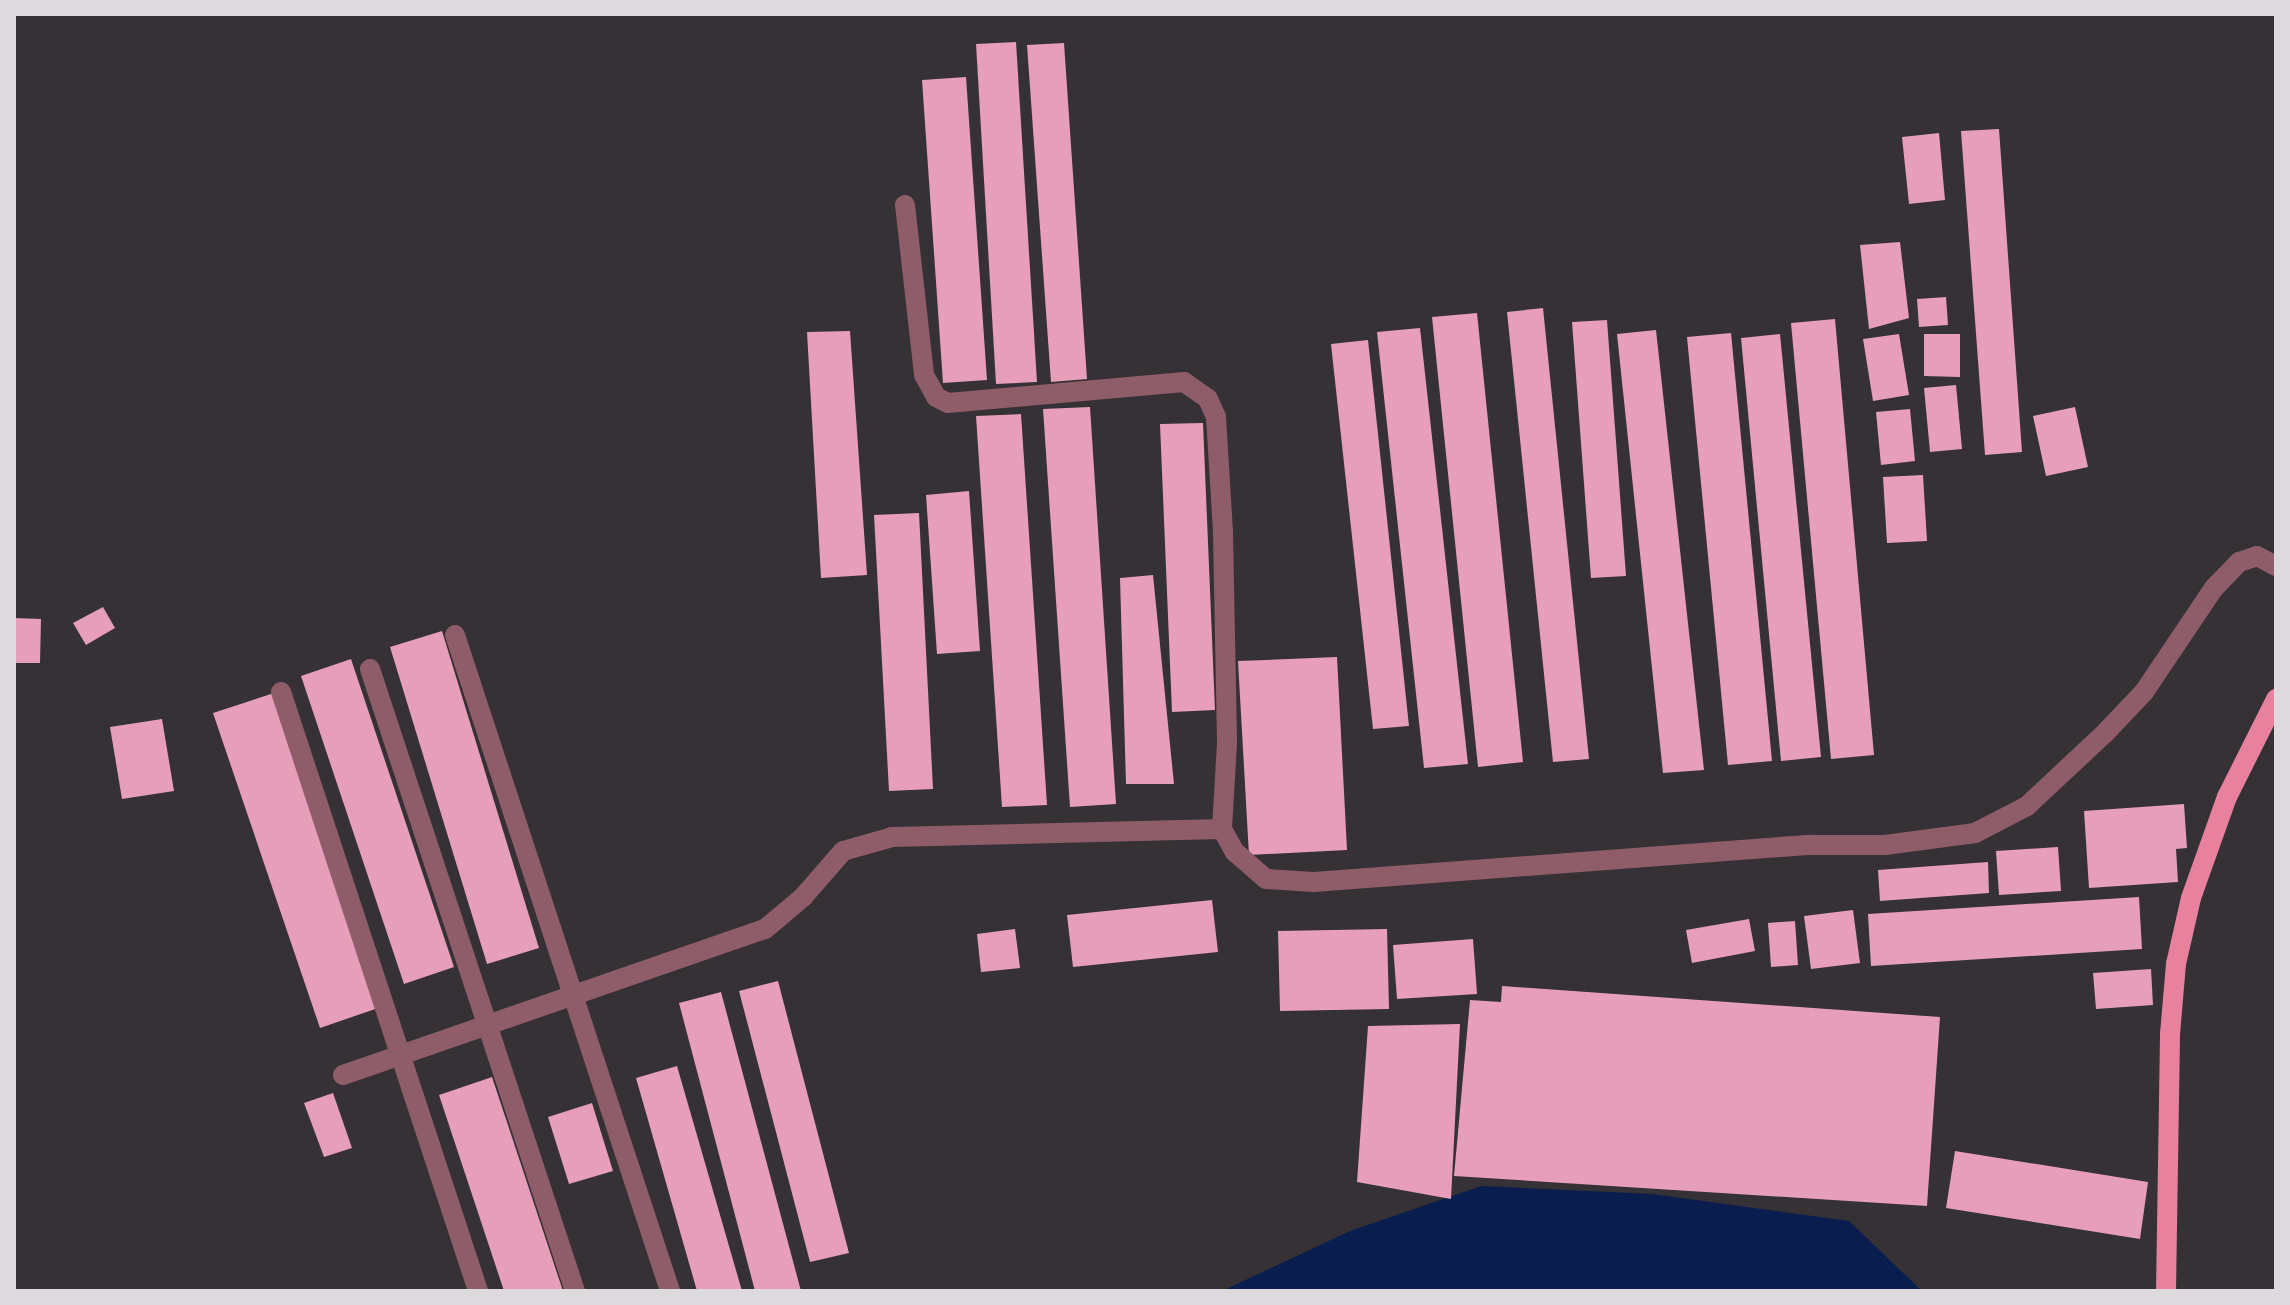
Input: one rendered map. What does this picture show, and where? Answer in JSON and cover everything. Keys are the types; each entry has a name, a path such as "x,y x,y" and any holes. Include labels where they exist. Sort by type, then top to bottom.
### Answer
{"main road":[{"path":"2166,1291 2170,1034 2176,964 2191,898 2227,797 2276,699"}],"lane":[{"path":"905,205 924,375 936,397 948,403 1184,382 1208,399 1216,417 1223,532 1227,744 1222,829 1242,860 1266,879 1314,882 1811,845 1885,845 1975,833 2027,806 2106,732 2144,692 2214,588 2239,562 2257,556 2276,566"},
{"path":"455,635 670,1291"},
{"path":"370,669 491,1027 575,1291"},
{"path":"281,692 478,1291"},
{"path":"343,1075 574,999 765,929 803,897 828,863 865,843 972,832 1222,829"}],"water":[{"path":"1481,1186 1652,1194 1849,1221 1922,1291 1222,1291 1350,1231"}],"building":[{"path":"1016,42 1037,382 996,384 976,44"},
{"path":"1064,43 1087,379 1051,382 1027,45"},
{"path":"966,77 987,380 943,383 922,80"},
{"path":"1999,129 2022,452 1985,455 1961,131"},
{"path":"1939,133 1945,200 1909,204 1902,137"},
{"path":"1900,242 1909,318 1869,329 1860,245"},
{"path":"1946,297 1948,325 1919,327 1917,299"},
{"path":"1543,308 1589,759 1553,762 1507,312"},
{"path":"1477,313 1523,762 1478,767 1432,317"},
{"path":"1835,319 1874,755 1831,759 1791,323"},
{"path":"1607,320 1626,576 1591,578 1572,322"},
{"path":"1420,328 1468,764 1424,768 1377,332"},
{"path":"1656,330 1704,770 1663,773 1617,334"},
{"path":"850,331 867,575 821,578 807,332"},
{"path":"1731,333 1772,761 1728,765 1687,337"},
{"path":"1780,334 1821,757 1781,761 1741,338"},
{"path":"1899,334 1909,395 1873,401 1863,339"},
{"path":"1924,334 1960,334 1960,377 1924,376"},
{"path":"1368,340 1409,726 1373,729 1331,344"},
{"path":"1956,385 1962,449 1930,452 1924,388"},
{"path":"1090,407 1116,804 1070,807 1043,409"},
{"path":"2075,407 2088,467 2046,476 2033,416"},
{"path":"1910,409 1915,461 1881,465 1876,412"},
{"path":"1021,414 1047,805 1002,807 976,416"},
{"path":"1203,423 1215,710 1172,712 1160,424"},
{"path":"1923,475 1927,541 1887,543 1883,477"},
{"path":"969,491 980,651 937,654 926,495"},
{"path":"919,513 933,789 889,791 874,515"},
{"path":"1153,575 1174,784 1126,784 1120,578"},
{"path":"103,607 115,628 86,645 73,623"},
{"path":"14,618 41,619 40,663 14,663"},
{"path":"442,631 539,948 487,964 390,647"},
{"path":"1337,657 1347,850 1249,855 1238,661"},
{"path":"351,659 454,967 404,984 301,676"},
{"path":"274,693 381,1007 320,1028 213,713"},
{"path":"162,719 174,791 122,799 110,727"},
{"path":"2184,804 2187,848 2176,849 2178,882 2089,888 2084,811"},
{"path":"2058,847 2061,891 1999,895 1996,851"},
{"path":"1988,862 1989,893 1880,901 1878,870"},
{"path":"2139,897 2142,949 1871,966 1868,914"},
{"path":"1212,900 1218,952 1073,967 1067,915"},
{"path":"1853,910 1860,963 1811,969 1804,916"},
{"path":"1749,919 1755,951 1692,963 1686,930"},
{"path":"1795,921 1798,965 1771,967 1768,923"},
{"path":"1015,929 1020,968 981,972 977,934"},
{"path":"1387,929 1389,1009 1280,1011 1278,931"},
{"path":"1473,939 1477,994 1397,999 1393,945"},
{"path":"2151,969 2153,1005 2096,1009 2093,973"},
{"path":"778,981 849,1253 810,1262 739,991"},
{"path":"1502,986 1940,1017 1927,1206 1454,1176 1470,1000 1501,1002"},
{"path":"721,992 801,1291 755,1291 679,1003"},
{"path":"1460,1024 1451,1199 1357,1182 1368,1026"},
{"path":"677,1066 742,1291 697,1291 636,1078"},
{"path":"492,1077 563,1291 504,1291 439,1095"},
{"path":"333,1093 352,1148 324,1157 304,1103"},
{"path":"592,1103 613,1171 569,1184 548,1117"},
{"path":"1955,1151 2148,1182 2140,1239 1946,1208"}]}
